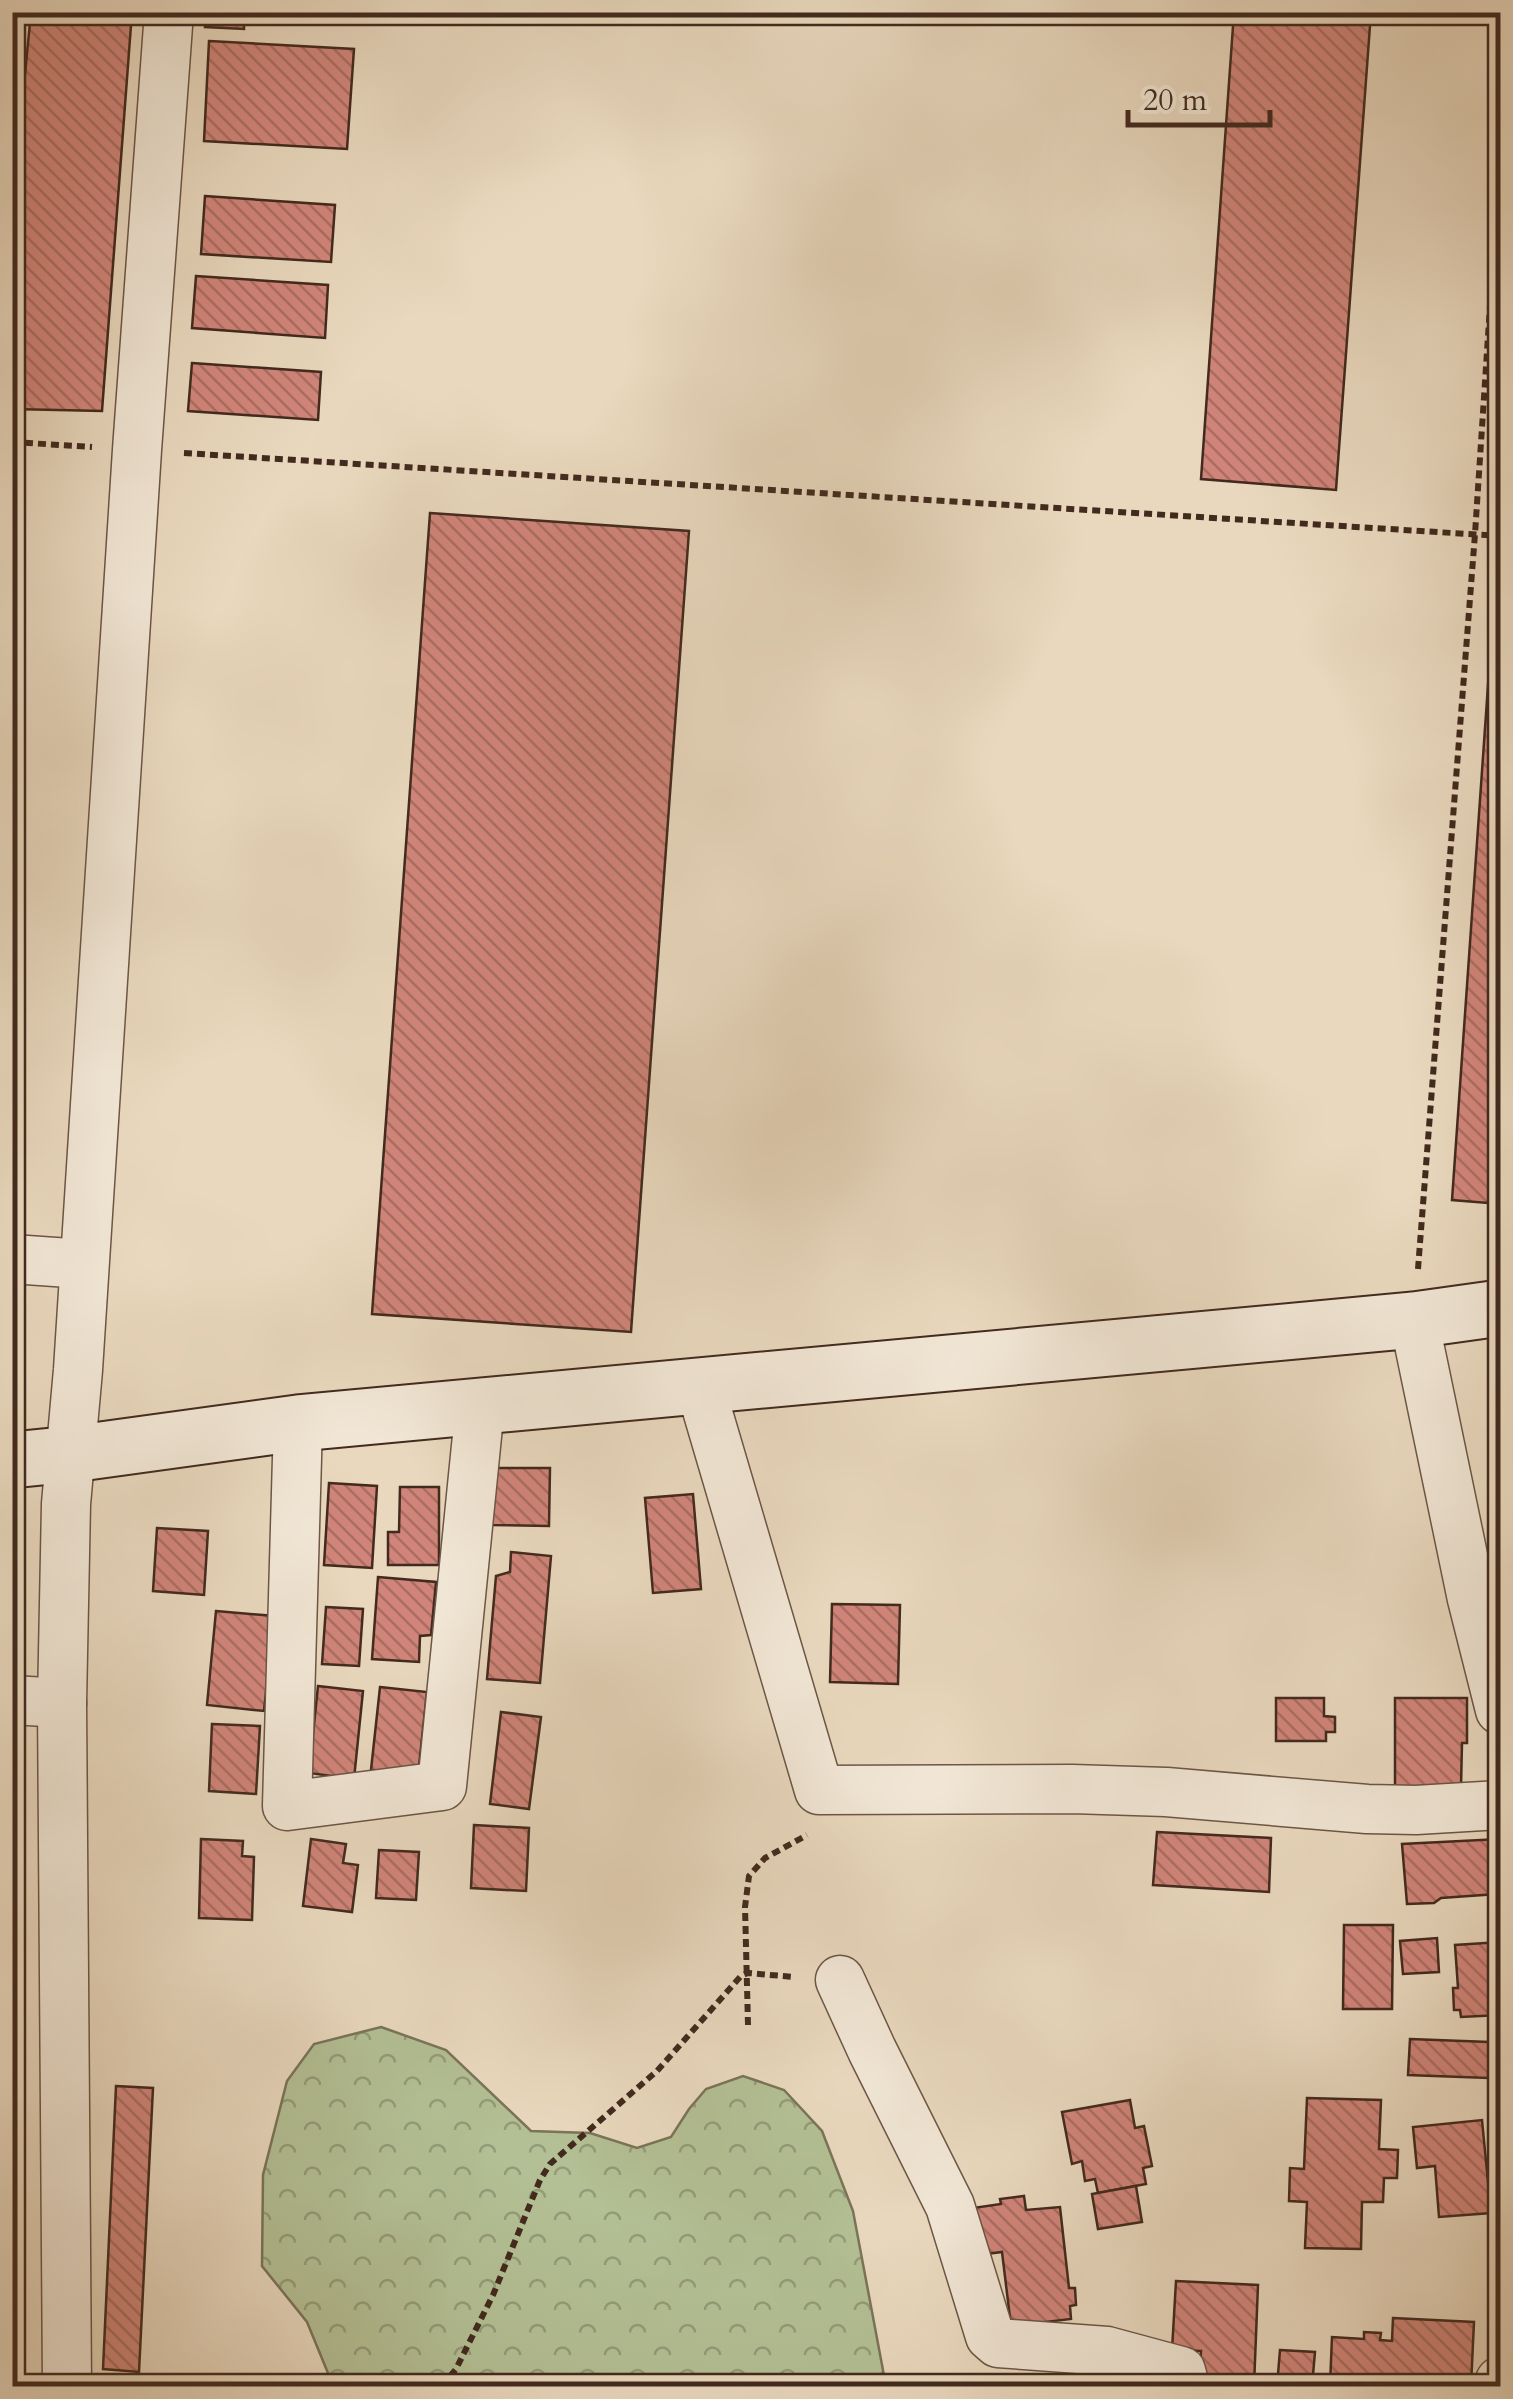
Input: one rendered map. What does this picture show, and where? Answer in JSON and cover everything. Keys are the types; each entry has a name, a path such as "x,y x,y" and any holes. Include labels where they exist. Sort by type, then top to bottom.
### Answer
{"street":[{"path":"67,2386 62,1703 66,1504 168,12"},
{"path":"12,1259 84,1264"},
{"path":"12,1460 298,1423 1414,1320 1500,1308"},
{"path":"1414,1320 1472,1599 1500,1710"},
{"path":"700,1386 820,1790 1091,1789 1368,1809 1500,1805"},
{"path":"298,1423 287,1806 442,1786 480,1406"},
{"path":"12,1700 62,1703"},
{"path":"840,1980 950,2206 990,2336 998,2343 1107,2351 1181,2371 1185,2386"}],"path":[{"path":"1414,1320 1475,534 1500,154"},
{"path":"12,442 1500,536"},
{"path":"748,2025 745,1907 749,1876 765,1858 816,1828 823,1806 820,1790"},
{"path":"442,2386 456,2370 494,2295 550,2164 657,2070 741,1976 748,1973 840,1980"}],"green space":[{"path":"381,2027 446,2050 531,2131 590,2133 637,2148 671,2137 706,2089 743,2076 784,2090 822,2131 853,2211 886,2386 330,2386 307,2322 262,2266 263,2175 287,2081 314,2044"}],"building":[{"path":"31,12 132,12 102,411 12,409 12,210"},
{"path":"206,12 244,12 244,29 205,27"},
{"path":"1234,12 1371,12 1336,490 1201,479"},
{"path":"209,41 354,49 347,149 204,141"},
{"path":"205,196 335,205 331,262 201,254"},
{"path":"196,276 328,285 325,338 192,328"},
{"path":"192,363 321,372 318,420 188,411"},
{"path":"430,513 689,531 631,1332 372,1314"},
{"path":"1496,571 1500,571 1500,1204 1452,1200"},
{"path":"489,1468 550,1468 549,1526 489,1525"},
{"path":"329,1483 377,1486 372,1568 324,1565"},
{"path":"400,1487 439,1487 439,1565 388,1565 388,1532 399,1532"},
{"path":"693,1494 701,1589 653,1593 645,1498"},
{"path":"157,1528 208,1531 204,1595 153,1591"},
{"path":"511,1552 551,1556 540,1683 487,1679 496,1576 510,1572"},
{"path":"378,1577 436,1582 431,1635 420,1636 419,1662 372,1659"},
{"path":"832,1604 900,1605 898,1684 830,1682"},
{"path":"326,1607 363,1609 359,1666 322,1664"},
{"path":"216,1611 274,1616 264,1711 207,1705"},
{"path":"318,1686 363,1691 354,1779 309,1773"},
{"path":"380,1687 427,1692 418,1775 371,1770"},
{"path":"1276,1698 1324,1698 1324,1716 1335,1717 1335,1732 1326,1732 1326,1741 1276,1741"},
{"path":"1395,1698 1467,1698 1467,1743 1462,1743 1461,1787 1395,1787"},
{"path":"501,1712 541,1717 529,1809 490,1804"},
{"path":"212,1724 260,1726 256,1794 209,1791"},
{"path":"474,1825 529,1828 526,1891 471,1888"},
{"path":"1157,1832 1271,1838 1269,1892 1153,1885"},
{"path":"201,1839 243,1841 242,1856 254,1857 252,1920 199,1918"},
{"path":"311,1839 346,1844 343,1863 358,1865 352,1912 303,1906"},
{"path":"1500,1839 1497,1894 1407,1904 1402,1844"},
{"path":"379,1850 419,1852 416,1900 376,1898"},
{"path":"1344,1925 1393,1925 1392,2009 1343,2009"},
{"path":"1437,1938 1439,1972 1403,1974 1400,1941"},
{"path":"1500,1942 1500,2015 1461,2017 1460,2010 1454,2010 1453,1988 1458,1988 1455,1945"},
{"path":"1410,2039 1489,2042 1488,2078 1408,2075"},
{"path":"116,2086 153,2088 139,2372 103,2369"},
{"path":"1307,2098 1381,2100 1379,2149 1398,2150 1397,2178 1384,2178 1383,2202 1362,2202 1361,2249 1305,2248 1307,2202 1289,2201 1290,2168 1304,2169"},
{"path":"1130,2100 1135,2128 1144,2126 1152,2166 1143,2168 1146,2184 1098,2193 1095,2179 1085,2181 1082,2161 1072,2164 1062,2112"},
{"path":"1482,2120 1491,2213 1439,2217 1435,2166 1417,2168 1413,2127"},
{"path":"1136,2186 1142,2222 1098,2229 1092,2194"},
{"path":"1024,2196 1026,2210 1060,2207 1069,2288 1075,2288 1076,2305 1070,2306 1071,2319 1011,2326 1002,2252 978,2255 973,2208"},
{"path":"1176,2281 1258,2285 1254,2386 1199,2386 1201,2351 1172,2350"},
{"path":"1393,2318 1474,2322 1471,2386 1330,2385 1332,2337 1364,2339 1364,2332 1381,2333 1380,2340 1392,2341"},
{"path":"1280,2350 1315,2352 1312,2386 1277,2386"}]}
